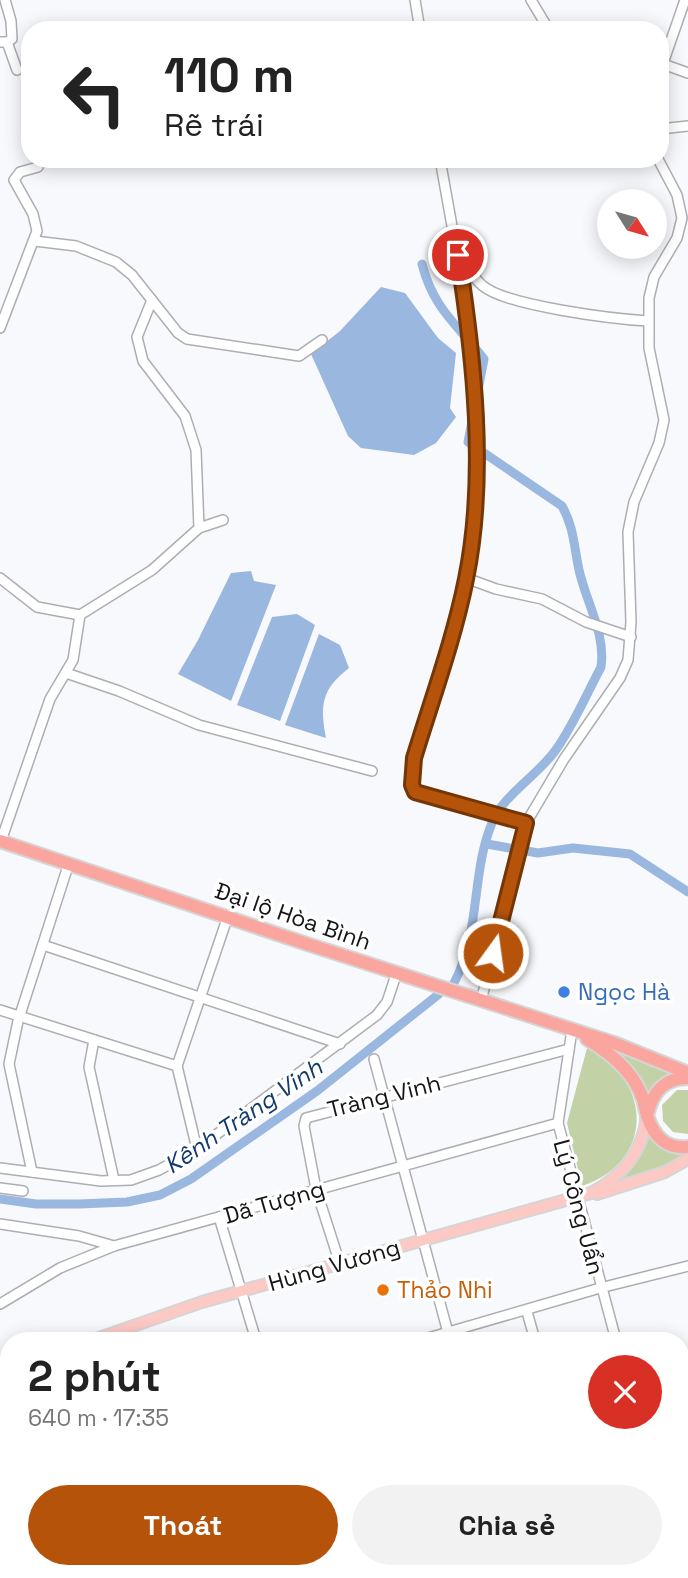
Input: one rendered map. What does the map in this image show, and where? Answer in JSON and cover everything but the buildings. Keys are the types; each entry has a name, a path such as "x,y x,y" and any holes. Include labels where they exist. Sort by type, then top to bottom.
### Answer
{"highway":[{"name":"Đại lộ Hòa Bình","path":"1,841 572,1030 685,1074"},
{"path":"572,1030 625,1068 636,1085 656,1135 664,1142 688,1147"},
{"path":"647,1116 654,1094 662,1086 685,1074"}],"main road":[{"path":"577,1198 604,1186 625,1168 640,1143 647,1116"},
{"path":"577,1198 616,1190 676,1167 688,1158"},
{"name":"Hùng Vương","path":"126,1332 242,1291 577,1198"}],"street":[{"path":"5,0 13,30 12,39 4,42 17,70"},
{"path":"415,0 418,21"},
{"path":"531,0 544,21"},
{"path":"669,45 685,0"},
{"path":"669,69 688,73"},
{"path":"669,128 688,126"},
{"path":"0,328 35,241 33,214 14,180 20,172 34,168"},
{"path":"442,168 456,236 466,308 478,466 466,578 414,758 412,785 415,792 526,823"},
{"path":"662,168 682,210"},
{"path":"481,1001 518,846 526,823 564,759 626,668 631,637 628,532 634,502 659,443 664,420 649,348 648,321 654,277 677,237 682,210 688,199"},
{"path":"456,236 475,278 498,295 589,317 648,321"},
{"path":"35,241 76,246 107,256 132,275 178,333 195,342 223,342 299,356 322,340"},
{"path":"152,300 137,337 143,361 185,416 196,450 199,528"},
{"path":"0,578 37,607 80,615 152,570 199,528 223,520"},
{"path":"466,578 496,589 542,598 586,622 631,637"},
{"path":"1,841 50,699 73,660 80,615"},
{"path":"66,673 118,691 199,725 372,771"},
{"path":"32,1172 9,1064 20,1016 69,863"},
{"path":"197,1149 177,1066 228,916"},
{"path":"43,945 340,1044"},
{"path":"0,1168 114,1180 131,1180 159,1170 197,1149 377,1016 387,1002 397,972"},
{"path":"0,1010 177,1066"},
{"name":"Lý Công Uẩn","path":"572,1030 558,1123 614,1332"},
{"path":"94,1040 89,1067 114,1180"},
{"name":"Tràng Vinh","path":"340,1264 316,1189 303,1126 306,1118 569,1049"},
{"path":"374,1059 448,1332"},
{"name":"Dã Tượng","path":"0,1304 60,1268 114,1246 558,1123"},
{"path":"0,1188 23,1191"},
{"path":"219,1217 254,1332"},
{"path":"0,1224 79,1236 114,1246"},
{"path":"465,1332 600,1288 688,1266"},
{"path":"527,1312 533,1332"}],"green space":[{"path":"587,1048 609,1062 624,1080 634,1099 637,1120 633,1140 623,1159 606,1174 582,1186 567,1123"},
{"path":"610,1048 676,1071 648,1094 634,1070"},
{"path":"677,1090 688,1090 688,1134 673,1132 663,1121 662,1105"},
{"path":"651,1135 669,1149 685,1154 655,1171 621,1182"}],"water":[{"path":"381,287 405,293 438,338 456,353 450,408 456,417 436,443 414,455 361,448 348,436 311,354 340,331"},
{"path":"251,571 254,581 276,585 231,701 178,674 231,573"},
{"path":"297,614 315,625 280,721 237,705 272,617"},
{"path":"319,634 340,645 349,668 333,684 325,699 323,716 326,738 285,725"}],"waterway":[{"name":"Kênh Tràng Vinh","path":"422,264 433,293 447,316 484,359 468,442 562,506 571,529 582,582 601,642 602,655 601,667 562,741 548,760 504,803 492,823 481,862 468,944 454,983"},
{"path":"487,844 538,853 573,848 630,854 688,892"},
{"name":"Kênh Tràng Vinh","path":"0,1199 36,1204 79,1204 127,1202 160,1195 191,1179 317,1091 439,994"}],"place":[{"name":"Ngọc Hà","path":"564,992"},
{"name":"Thảo Nhi","path":"383,1290"}],"route":[{"path":"458,255 472,376 478,466 466,578 414,758 412,785 415,792 526,823 493,953"}]}
